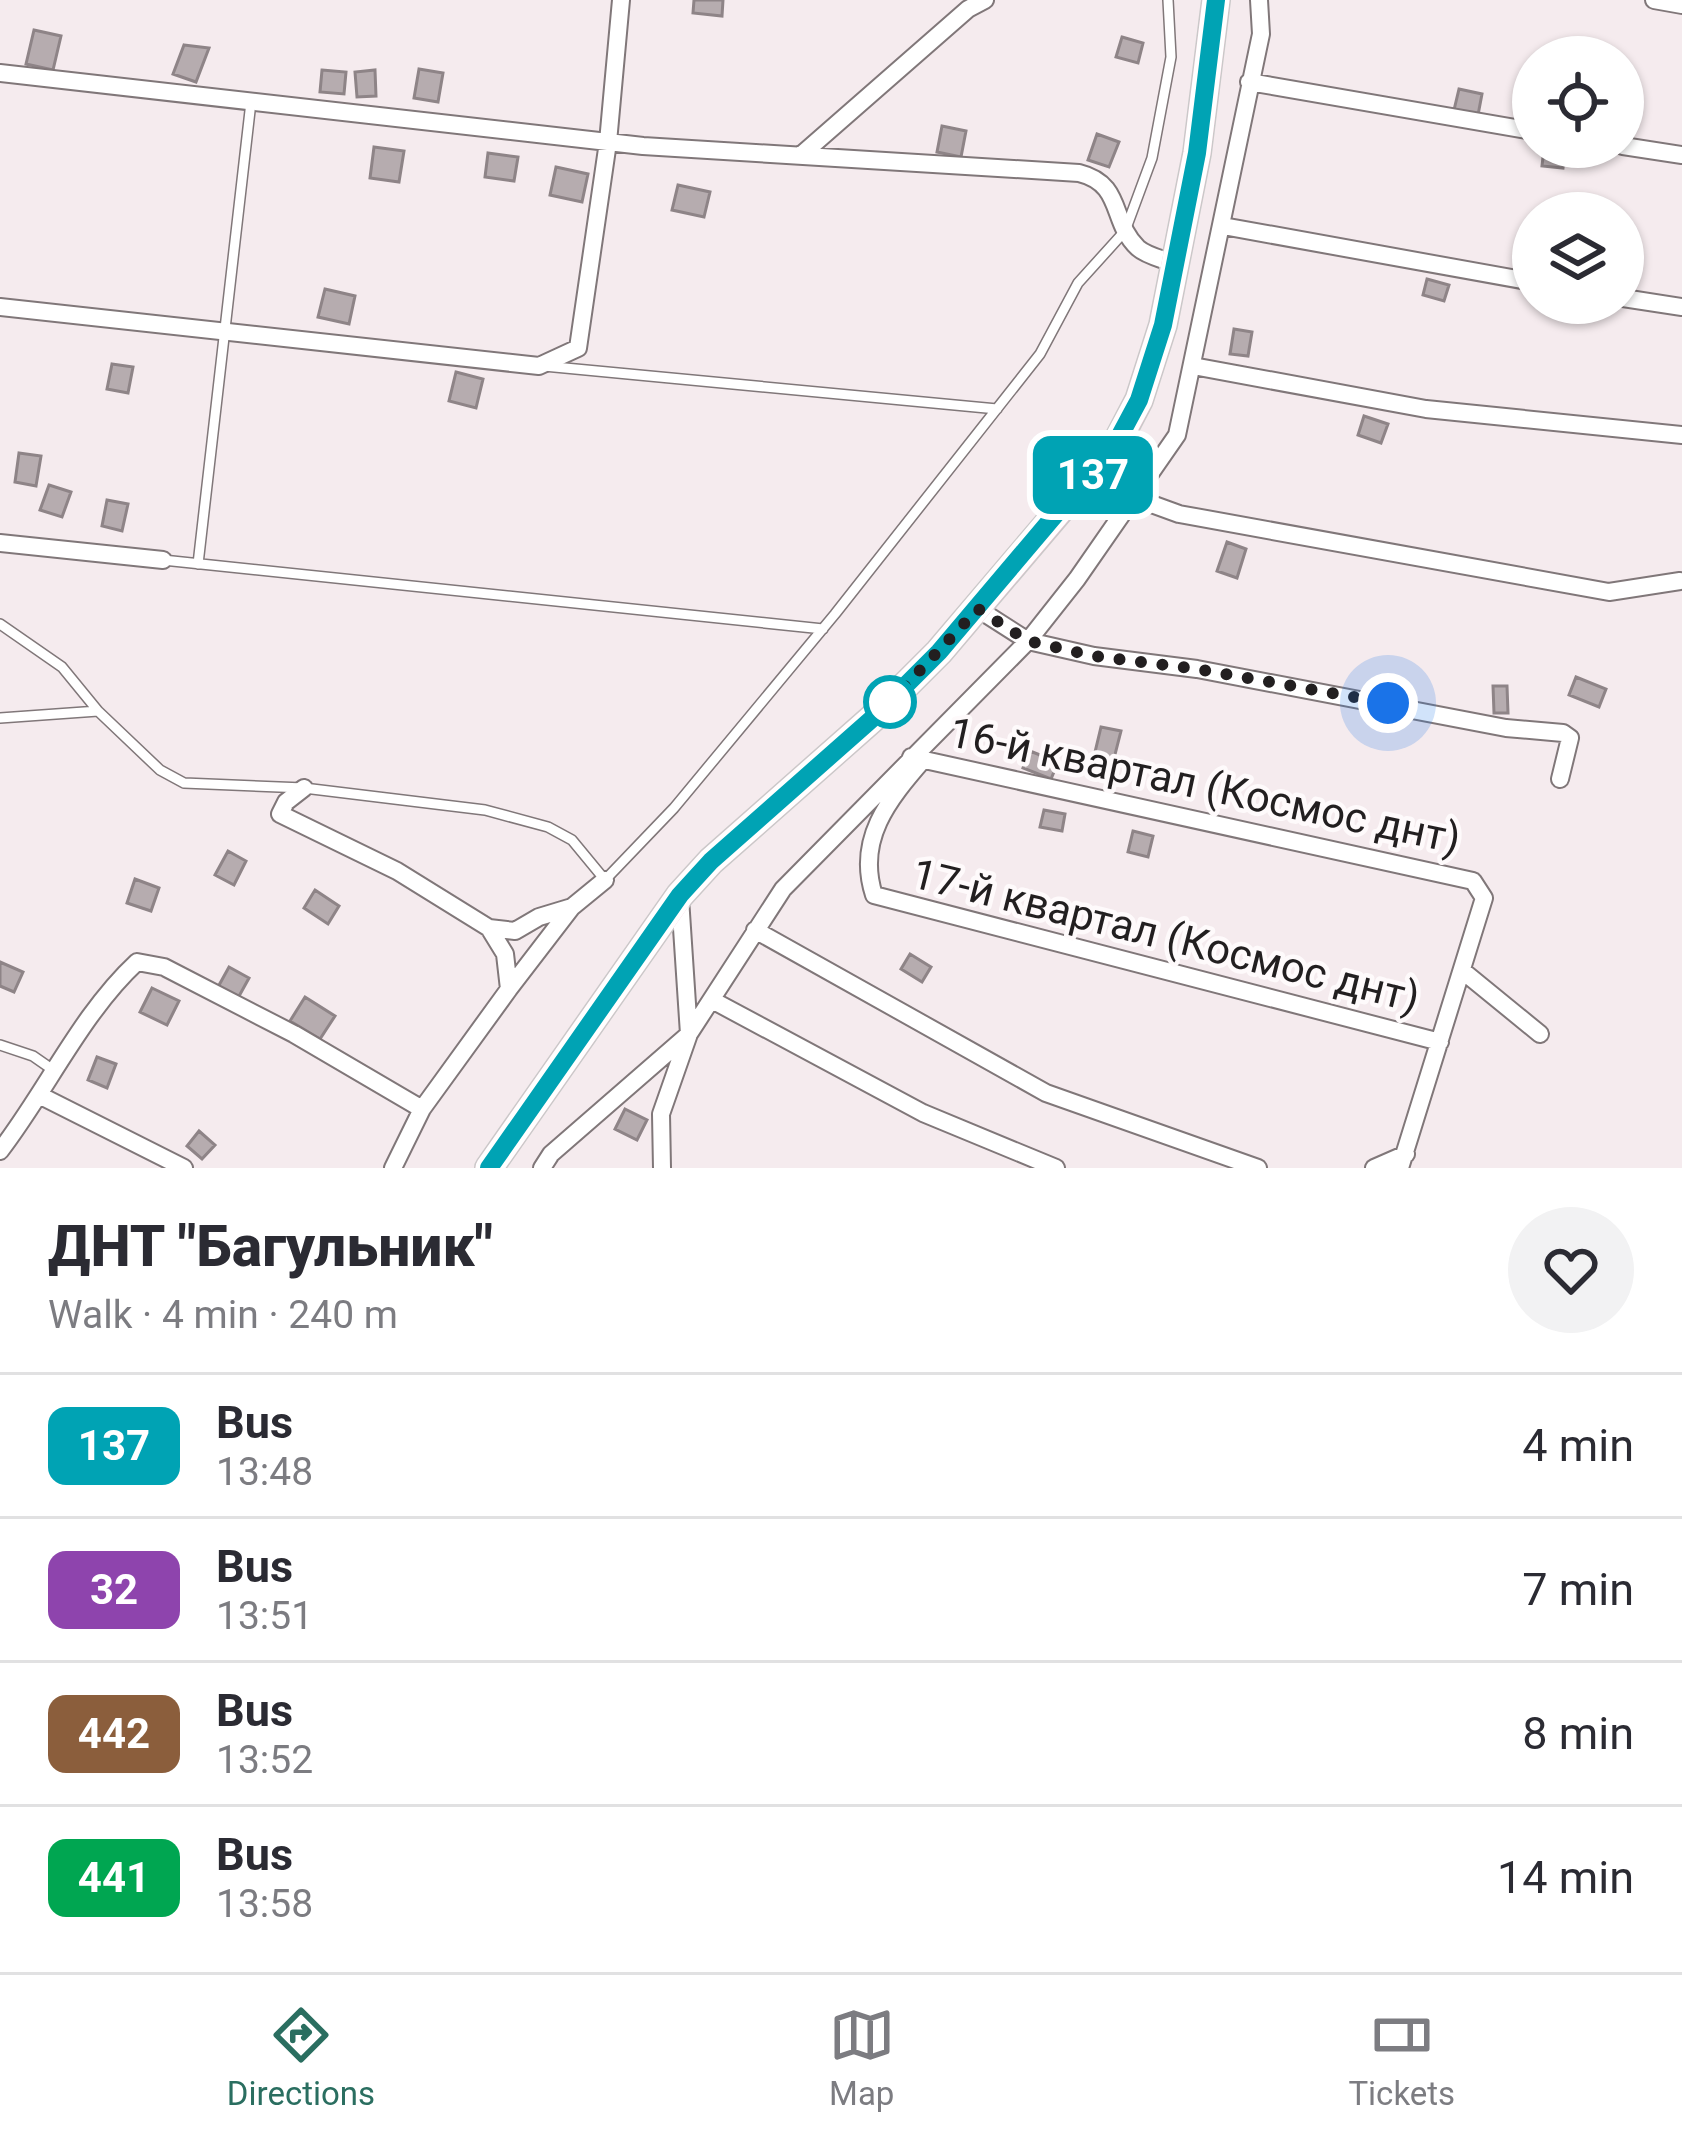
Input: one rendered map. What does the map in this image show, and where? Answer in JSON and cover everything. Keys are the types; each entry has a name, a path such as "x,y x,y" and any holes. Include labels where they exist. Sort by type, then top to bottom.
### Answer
{"main road":[{"path":"489,1168 680,895 723,850 910,682 1090,478 1129,422 1155,357 1175,263 1197,153 1216,0"}],"street":[{"path":"0,307 538,366 578,348 608,142 621,0"},
{"path":"800,155 968,9 985,0"},
{"path":"662,1168 661,1114 689,1034 755,930 805,863 917,758 1028,641 1177,435 1261,34 1259,0"},
{"path":"1654,0 1682,5"},
{"path":"0,73 608,142 1079,173 1096,178 1116,201 1125,231 1141,251 1175,263"},
{"path":"1249,82 1512,127"},
{"path":"1644,149 1682,155"},
{"path":"1222,226 1512,278"},
{"path":"1644,301 1682,307"},
{"path":"1193,366 1426,410 1682,435"},
{"path":"1135,498 1179,514 1610,592 1680,581"},
{"path":"0,543 164,560"},
{"path":"978,609 1028,641 1094,656 1563,734 1570,738 1570,745 1560,778"},
{"name":"16-й квартал (Космос днт)","path":"917,758 1473,881 1484,898 1464,972"},
{"name":"17-й квартал (Космос днт)","path":"917,758 868,841 874,896 1440,1042"},
{"path":"304,788 286,802 280,814 397,871 489,928 515,931 572,907"},
{"path":"393,1168 422,1108 509,989 572,907 605,880"},
{"path":"680,895 689,1034"},
{"path":"489,928 505,954 509,989"},
{"path":"755,930 1046,1093 1258,1168"},
{"path":"0,1151 113,984 137,962 164,967 422,1108"},
{"path":"1374,1168 1403,1161 1464,972 1540,1034"},
{"path":"712,1000 923,1112 1056,1168"},
{"path":"542,1168 551,1154 689,1034"},
{"path":"41,1096 184,1168"}],"lane":[{"path":"0,624 62,667 98,711 160,770 184,783 304,788 485,810 548,827 572,840 605,880 674,808 823,629 1040,354 1078,283 1125,231 1151,158 1171,57 1168,0"},
{"path":"199,564 251,101"},
{"path":"538,366 997,409"},
{"path":"164,560 823,629"},
{"path":"0,718 98,711"},
{"path":"0,1045 56,1072"}],"building":[{"path":"694,0 723,0 722,16 693,13"},
{"path":"34,30 61,36 53,70 26,64"},
{"path":"1122,37 1143,43 1138,63 1116,57"},
{"path":"184,45 209,48 196,82 173,74"},
{"path":"419,69 443,73 438,102 414,98"},
{"path":"322,70 346,72 344,94 320,92"},
{"path":"375,70 376,96 357,97 355,72"},
{"path":"1459,89 1482,94 1478,115 1454,110"},
{"path":"942,126 966,131 961,157 937,152"},
{"path":"1097,134 1119,142 1109,167 1088,160"},
{"path":"374,147 404,151 399,182 370,178"},
{"path":"488,153 518,157 514,181 485,177"},
{"path":"556,167 588,174 582,202 550,195"},
{"path":"678,185 710,192 704,217 672,210"},
{"path":"1427,279 1449,285 1444,301 1423,295"},
{"path":"325,289 355,296 349,324 318,317"},
{"path":"1234,329 1252,332 1248,356 1230,354"},
{"path":"112,364 133,367 128,393 107,389"},
{"path":"456,372 483,379 476,408 449,401"},
{"path":"1364,416 1388,424 1381,443 1358,435"},
{"path":"19,453 41,456 36,486 15,482"},
{"path":"49,485 71,492 62,517 40,510"},
{"path":"107,500 128,504 122,531 102,526"},
{"path":"1227,542 1246,549 1237,578 1217,571"},
{"path":"1576,677 1606,689 1599,707 1569,695"},
{"path":"1493,686 1507,686 1508,713 1494,713"},
{"path":"1101,727 1121,731 1109,778 1090,773"},
{"path":"1030,751 1058,762 1051,779 1023,768"},
{"path":"1044,810 1065,814 1062,831 1040,827"},
{"path":"1133,831 1153,836 1148,857 1128,852"},
{"path":"228,851 246,861 234,885 215,875"},
{"path":"135,879 159,888 151,911 127,903"},
{"path":"315,890 339,906 328,924 304,908"},
{"path":"910,954 931,967 922,982 901,969"},
{"path":"0,962 23,972 14,992 0,986"},
{"path":"229,967 249,978 238,998 218,987"},
{"path":"152,988 179,1001 167,1025 140,1012"},
{"path":"305,997 335,1016 320,1039 290,1021"},
{"path":"97,1057 116,1064 107,1088 88,1080"},
{"path":"625,1109 647,1120 637,1140 615,1129"},
{"path":"199,1131 215,1145 202,1159 187,1146"}],"bus line":[{"name":"137","path":"489,1168 642,944 695,877 910,682 1080,491 1116,443 1139,400 1163,325 1197,153 1216,0"}],"route":[{"path":"890,702 978,609 1028,641 1388,703"}]}
